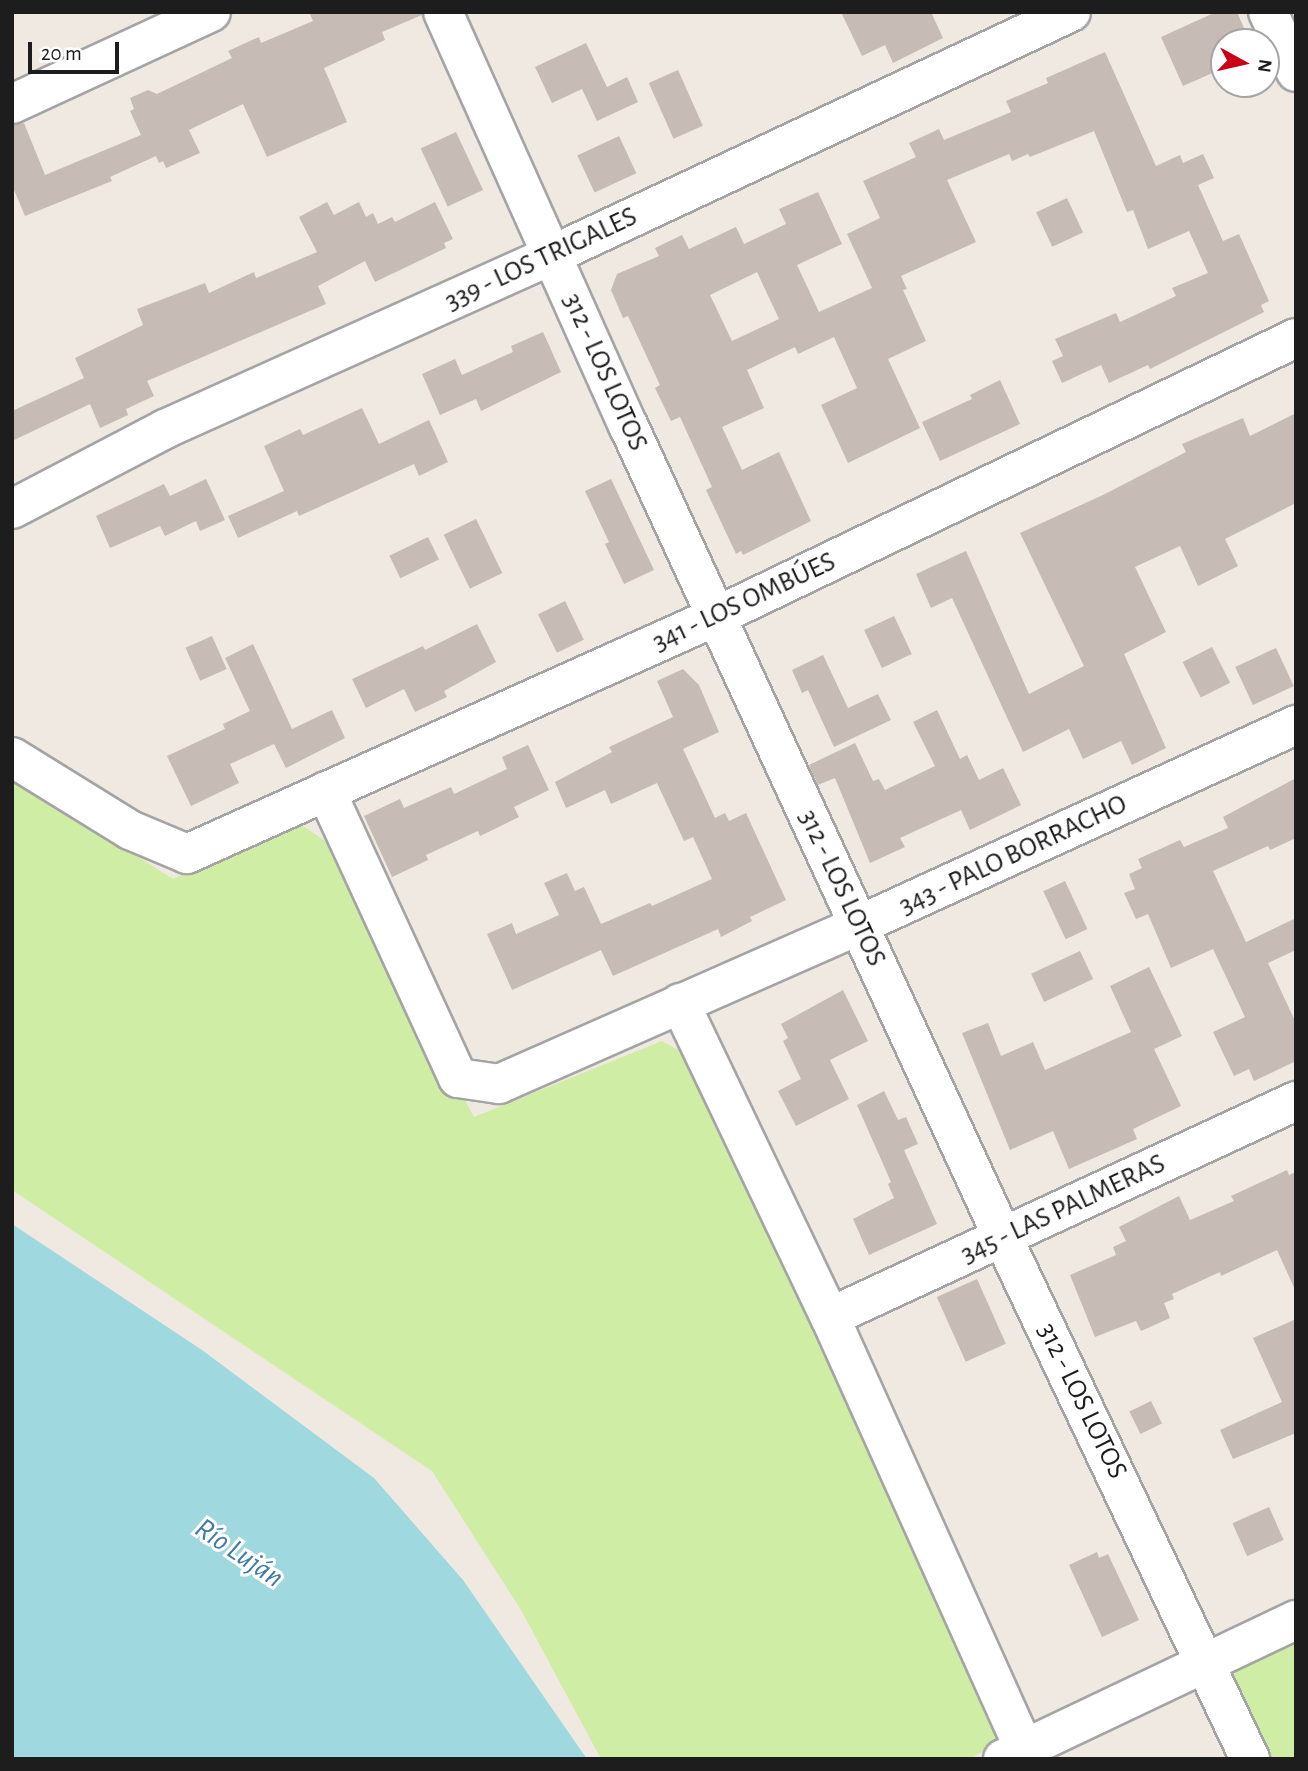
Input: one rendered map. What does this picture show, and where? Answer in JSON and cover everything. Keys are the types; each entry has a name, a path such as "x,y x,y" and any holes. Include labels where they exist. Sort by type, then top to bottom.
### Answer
{"street":[{"path":"12,104 211,12"},
{"name":"312 - LOS LOTOS","path":"443,12 1003,1238 1250,1759"},
{"name":"339 - LOS TRIGALES","path":"12,509 165,429 552,255 1071,12"},
{"path":"1268,12 1296,72"},
{"name":"341 - LOS OMBÚES","path":"12,757 130,830 187,854 717,616 1296,338"},
{"name":"343 - PALO BORRACHO","path":"326,791 458,1078 499,1084 859,925 1296,725"},
{"path":"680,1003 830,1317 1013,1754 1296,1620"},
{"name":"345 - LAS PALMERAS","path":"830,1317 1296,1101"}],"green space":[{"path":"12,777 173,879 299,823 325,841 474,1117 662,1041 690,1056 1003,1740 970,1759 601,1759 521,1610 432,1471 12,1190"},
{"path":"1296,1642 1296,1759 1266,1759 1232,1672"}],"water":[{"name":"Río Luján","path":"12,1224 202,1350 374,1478 463,1580 587,1759 12,1759"}],"building":[{"path":"309,12 422,12 422,15 382,32 385,40 324,68 347,122 267,157 243,104 189,130 200,153 166,168 163,161 159,163 156,156 110,177 112,181 25,216 12,185 12,125 24,123 45,175 141,135 130,111 134,109 130,98 148,90 157,94 232,58 228,51 259,37 261,43 313,21"},
{"path":"841,12 931,12 943,38 893,63 885,45 862,56"},
{"path":"1216,12 1237,12 1244,28 1210,28 1210,74 1183,86 1161,37"},
{"path":"586,43 607,87 627,77 638,102 597,121 582,89 552,103 535,67"},
{"path":"1105,52 1156,166 1180,155 1183,163 1203,154 1214,178 1198,185 1223,241 1239,234 1269,301 1261,305 1264,312 1150,369 1148,365 1109,383 1101,365 1062,383 1052,361 1063,356 1055,339 1116,313 1120,322 1176,296 1172,288 1208,273 1189,231 1148,249 1133,210 1127,212 1094,131 1030,157 1028,154 1012,161 1009,154 947,180 976,242 901,276 907,289 903,290 926,341 888,359 920,428 848,463 821,405 857,388 834,337 798,354 795,347 747,370 764,408 722,427 742,470 779,452 811,521 743,555 741,551 736,554 706,490 712,487 680,417 671,421 655,388 660,385 628,316 623,318 611,290 617,274 659,256 655,248 682,235 689,249 736,227 744,244 786,224 779,209 818,192 842,244 797,265 819,312 872,288 847,234 880,218 863,181 916,157 909,143 939,129 944,140 1011,112 1006,101 1048,83 1046,78","holes":["757,272 779,319 732,341 710,295"]},
{"path":"678,70 703,126 674,139 649,83"},
{"path":"456,132 483,190 448,206 421,148"},
{"path":"619,136 636,173 595,193 577,155"},
{"path":"1067,198 1083,232 1052,247 1036,212"},
{"path":"327,202 334,215 359,202 366,217 373,213 378,224 392,217 395,222 435,202 453,239 444,243 446,248 375,282 365,261 318,286 326,304 147,381 154,396 126,409 128,415 100,428 90,404 12,441 12,411 84,378 75,358 143,325 137,309 205,283 209,293 254,272 256,278 317,252 299,217"},
{"path":"543,332 561,372 481,411 476,399 440,415 422,374 455,359 462,375 513,352 511,346"},
{"path":"1000,380 1020,424 940,461 922,422 972,399 970,395"},
{"path":"362,408 379,444 429,420 448,462 419,476 414,464 299,516 297,511 238,538 228,516 284,491 264,446 300,429 303,435"},
{"path":"1296,413 1296,503 1225,539 1238,566 1198,586 1180,546 1135,567 1166,632 1124,654 1166,748 1132,765 1121,741 1083,759 1069,729 1023,752 952,598 931,608 916,574 966,551 1029,694 1084,666 1020,533 1105,494 1186,452 1182,444 1243,418 1250,436"},
{"path":"206,479 225,520 200,531 196,521 165,536 160,526 110,548 96,516 164,484 170,496"},
{"path":"611,479 654,570 624,584 605,544 609,542 585,491"},
{"path":"476,519 502,573 470,589 444,535"},
{"path":"428,537 439,559 400,578 389,556"},
{"path":"565,601 584,640 557,653 538,614"},
{"path":"894,616 912,654 882,668 864,630"},
{"path":"477,624 496,662 444,691 447,697 415,712 404,689 366,708 352,679 423,646 425,650"},
{"path":"212,636 227,669 200,681 186,648"},
{"path":"253,644 292,729 332,710 345,738 286,768 274,744 230,764 239,783 191,806 167,756 225,729 223,724 250,711 225,658"},
{"path":"1212,647 1230,683 1201,698 1183,662"},
{"path":"1276,648 1294,686 1253,705 1235,667"},
{"path":"823,655 848,708 878,694 891,720 834,747 808,690 802,693 792,670"},
{"path":"683,669 699,685 719,732 683,749 715,818 725,813 729,821 746,813 786,900 750,917 752,921 721,937 718,929 613,976 601,950 512,990 487,934 512,923 516,934 559,915 544,883 567,873 575,891 584,887 601,924 650,903 652,906 712,879 693,837 684,841 657,783 611,804 605,790 566,808 555,782 612,752 609,747 673,717 657,681"},
{"path":"937,710 960,759 967,755 979,780 1003,768 1021,805 970,830 961,810 900,838 905,847 870,863 835,778 818,785 809,765 855,743 873,781 879,779 885,790 935,766 913,722"},
{"path":"528,745 549,790 514,807 519,817 480,836 478,831 426,855 428,860 392,877 364,816 400,799 404,808 451,787 454,794 507,769 502,757"},
{"path":"1296,778 1296,838 1270,850 1268,846 1213,871 1246,942 1296,918 1296,950 1268,963 1296,1023 1296,1061 1254,1081 1249,1069 1234,1076 1213,1032 1245,1017 1213,949 1171,968 1148,914 1136,919 1124,893 1135,889 1129,874 1142,868 1138,859 1180,840 1184,847 1228,828 1223,817"},
{"path":"1065,881 1087,929 1066,939 1043,891"},
{"path":"1080,951 1093,979 1044,1002 1031,974"},
{"path":"1149,967 1182,1036 1154,1049 1181,1106 1133,1129 1137,1139 1069,1169 1053,1131 1010,1150 962,1033 988,1023 1001,1056 1033,1042 1045,1070 1131,1032 1110,986"},
{"path":"843,990 868,1041 830,1060 849,1099 796,1126 778,1091 801,1079 783,1041 788,1038 781,1024"},
{"path":"884,1091 898,1120 906,1117 918,1144 904,1150 937,1224 869,1255 853,1219 894,1198 888,1184 891,1182 857,1105"},
{"path":"1287,1170 1289,1175 1296,1172 1296,1292 1277,1250 1221,1276 1220,1272 1172,1294 1174,1299 1164,1303 1170,1318 1141,1331 1136,1321 1095,1337 1070,1275 1116,1255 1113,1247 1126,1241 1119,1227 1179,1196 1190,1220 1234,1201 1231,1196"},
{"path":"977,1279 1006,1344 966,1362 937,1297"},
{"path":"1296,1319 1296,1433 1233,1459 1220,1430 1282,1402 1253,1338"},
{"path":"1151,1401 1162,1423 1140,1434 1129,1412"},
{"path":"1269,1507 1284,1540 1247,1556 1232,1523"},
{"path":"1097,1552 1099,1558 1108,1554 1139,1620 1102,1637 1069,1565"}]}
